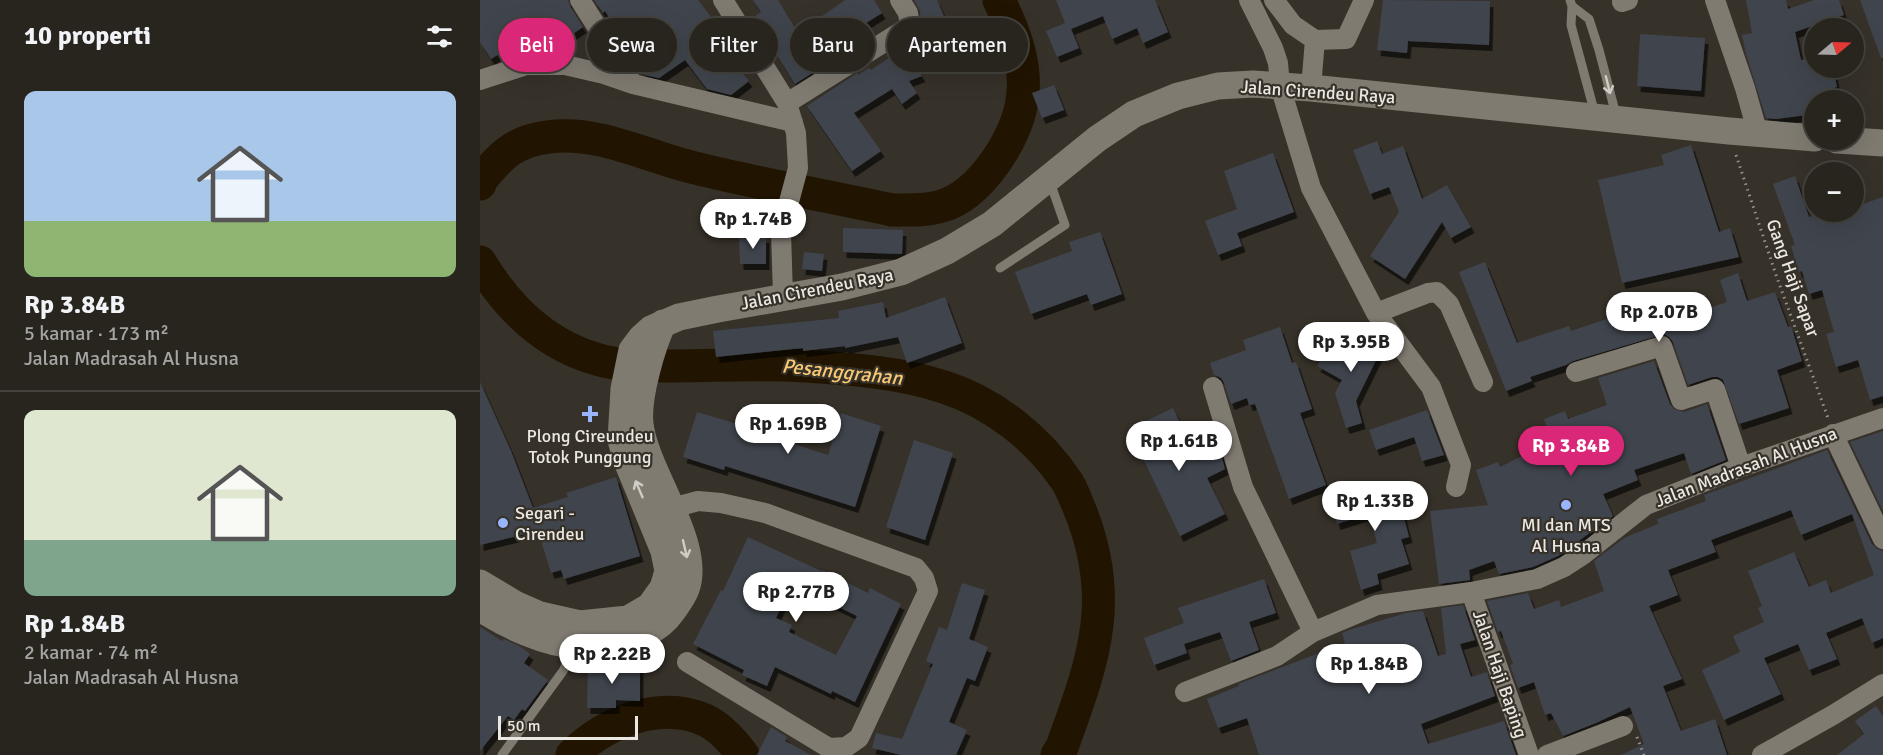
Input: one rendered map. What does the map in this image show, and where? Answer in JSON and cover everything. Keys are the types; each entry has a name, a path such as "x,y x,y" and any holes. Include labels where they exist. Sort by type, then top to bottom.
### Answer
{"main road":[{"name":"Jalan Cirendeu Raya","path":"480,608 535,625 576,645 629,641 666,620 678,604 687,587 687,550 627,461 621,440 641,353 663,323 698,313 842,287 901,272 947,251 992,224 1097,139 1134,114 1178,96 1218,86 1253,84 1804,137"},
{"path":"1864,142 1883,143"},
{"name":"Jalan Cirendeu Raya","path":"480,583 515,604 535,625 580,624 628,619 650,606 663,588 668,571 660,511"}],"street":[{"path":"580,0 633,84"},
{"path":"723,0 787,103 793,122 799,154 798,168 781,232 783,296"},
{"path":"787,103 910,26 908,13 900,0"},
{"path":"1249,0 1278,63 1280,86 1311,188 1376,313 1431,387 1461,465 1456,487"},
{"path":"1274,0 1293,25 1315,40 1346,39 1364,0"},
{"path":"1715,0 1758,134"},
{"path":"1311,88 1315,40"},
{"path":"482,75 526,65 565,65 604,74 633,84 793,122"},
{"path":"1376,313 1428,293 1437,292 1449,304 1483,382"},
{"path":"1576,372 1662,346 1681,400 1715,389 1741,466"},
{"path":"1213,387 1243,487 1314,632"},
{"name":"Jalan Madrasah Al Husna","path":"1185,692 1277,656 1314,632 1377,605 1471,592 1537,579 1564,567 1584,554 1646,505 1741,466 1883,418"},
{"path":"1833,434 1883,539"},
{"path":"660,511 698,501 721,502 765,513 916,568 924,578 928,591 859,738 846,747 829,748 687,662"},
{"name":"Jalan Haji Baping","path":"1471,592 1528,755"},
{"path":"1762,755 1883,684"},
{"path":"1548,755 1623,726"}],"lane":[{"path":"1571,3 1589,19 1599,50 1606,118"},
{"path":"1571,3 1571,25 1606,118"},
{"path":"1000,268 1065,225 1048,177"},
{"path":"502,755 564,671 576,645"}],"path":[{"name":"Gang Haji Sapar","path":"1729,131 1776,275 1833,434"}],"building":[{"path":"480,0 568,0 583,27 575,32 575,18 498,18 498,55 491,59 480,42"},
{"path":"594,0 698,0 712,18 689,18 689,65 685,60 677,66 677,18 609,18 605,11 603,13"},
{"path":"753,0 778,0 790,20 790,72 814,72 795,84 778,57 778,18 752,18 761,12"},
{"path":"845,0 874,0 882,13 874,18 819,18"},
{"path":"914,0 937,0 945,18 920,18 920,11"},
{"path":"1056,0 1155,0 1168,32 1143,43 1137,28 1112,39 1103,16 1071,29 1079,48 1057,57 1046,31 1065,23"},
{"path":"1383,0 1490,1 1489,45 1408,41 1407,53 1377,50"},
{"path":"1746,0 1786,0 1788,9 1814,0 1839,0 1844,15 1835,18 1804,18 1804,29 1795,32 1801,60 1804,59 1804,78 1835,78 1837,87 1834,90 1804,90 1804,115 1766,118 1742,35 1752,33"},
{"path":"1860,0 1883,0 1883,58 1881,58"},
{"path":"1640,34 1705,38 1701,91 1637,86"},
{"path":"887,59 887,72 919,72 922,76 909,81 917,93 902,104 892,89 854,113 881,151 852,171 807,106 857,73 858,75 863,72 875,72 875,67"},
{"path":"643,72 668,72 659,78 645,75"},
{"path":"694,72 742,72 749,81 731,95 707,89"},
{"path":"1054,85 1064,110 1042,118 1032,93"},
{"path":"1377,141 1382,154 1403,146 1422,199 1447,185 1471,227 1451,238 1442,222 1405,279 1370,256 1399,212 1389,187 1370,194 1353,150"},
{"path":"1691,145 1719,232 1730,228 1739,257 1622,283 1598,180 1664,165 1661,155"},
{"path":"1273,153 1294,212 1237,233 1242,246 1218,255 1205,221 1237,209 1224,171"},
{"path":"1795,176 1804,202 1804,222 1864,222 1864,204 1883,197 1883,396 1870,400 1858,360 1836,367 1826,334 1834,332 1822,290 1809,294 1802,271 1799,272 1791,246 1795,245 1773,184"},
{"path":"843,228 903,230 902,254 843,252"},
{"path":"1100,232 1122,294 1091,305 1087,294 1031,314 1015,272 1072,251 1069,242"},
{"path":"739,237 766,237 766,264 740,264"},
{"path":"804,252 824,254 822,271 802,269"},
{"path":"1485,262 1517,343 1569,326 1571,331 1630,311 1633,320 1683,304 1686,316 1727,302 1720,280 1738,273 1747,301 1775,292 1788,327 1791,326 1802,361 1777,370 1789,408 1739,424 1723,380 1712,377 1688,385 1673,342 1664,334 1573,361 1530,377 1532,381 1506,391 1459,272"},
{"path":"945,297 962,343 907,363 898,337 845,348 845,346 803,351 803,348 716,357 713,331 839,318 838,311 883,302 886,318"},
{"path":"1280,327 1292,363 1296,362 1312,409 1300,413 1326,485 1289,499 1255,404 1249,405 1247,398 1231,404 1224,383 1221,378 1214,375 1210,363 1246,350 1243,340"},
{"path":"1365,333 1384,344 1356,401 1362,423 1346,428 1335,393 1342,380 1317,366 1333,339 1356,352"},
{"path":"1654,361 1674,409 1684,412 1707,404 1726,460 1691,474 1684,453 1634,470 1638,480 1603,494 1613,516 1558,556 1533,567 1499,574 1494,561 1469,570 1470,580 1439,584 1430,511 1488,505 1476,470 1498,462 1500,467 1534,450 1530,440 1549,433 1544,419 1565,411 1568,419 1607,405 1598,378"},
{"path":"480,382 511,451 533,508 568,497 566,493 616,477 640,556 564,579 561,570 551,573 538,531 480,545"},
{"path":"1173,408 1198,461 1220,451 1225,469 1207,478 1225,514 1180,536 1129,429"},
{"path":"1427,410 1444,455 1422,461 1414,437 1376,450 1369,430"},
{"path":"697,412 751,428 753,421 788,433 785,441 828,455 841,413 881,426 855,507 725,466 724,470 683,457"},
{"path":"1883,431 1883,511 1850,442"},
{"path":"914,440 953,453 925,540 886,527"},
{"path":"1827,450 1872,544 1883,551 1883,638 1872,643 1862,618 1826,633 1837,659 1809,670 1798,644 1764,658 1781,694 1724,720 1702,670 1740,652 1733,636 1764,622 1758,608 1762,606 1748,571 1794,552 1809,587 1826,580 1831,593 1874,575 1852,514 1801,535 1791,510 1711,540 1716,552 1668,570 1678,595 1649,606 1682,679 1663,686 1681,731 1715,719 1727,755 1621,755 1644,744 1630,707 1563,736 1551,713 1545,715 1534,682 1518,688 1510,665 1513,664 1487,601 1528,593 1534,609 1559,600 1561,607 1604,591 1594,561 1624,538 1658,524 1657,519 1706,501 1704,495"},
{"path":"1386,482 1397,515 1403,514 1409,537 1401,539 1409,564 1377,574 1379,584 1361,590 1350,551 1377,543 1369,514 1337,524 1330,500"},
{"path":"748,537 868,593 870,588 901,604 855,702 832,691 831,694 775,667 767,686 742,675 744,670 693,644 721,590 723,591","holes":["792,584 857,616 836,655 789,632 792,625 776,618"]},
{"path":"1264,579 1276,613 1249,622 1259,650 1231,661 1220,632 1184,644 1187,653 1154,665 1144,638 1184,623 1178,608"},
{"path":"962,583 985,590 969,639 988,647 975,681 967,678 949,722 967,730 956,755 901,755 872,748 876,733 902,739 933,664 926,661 939,627 947,630"},
{"path":"1463,605 1475,640 1460,644 1471,677 1487,672 1495,696 1421,724 1428,744 1504,721 1516,755 1259,755 1247,718 1218,728 1207,699 1239,686 1238,684 1345,643 1342,633 1349,630 1406,613 1423,611 1438,656 1446,654 1441,608"},
{"path":"480,627 502,641 504,639 521,647 530,654 524,663 548,680 525,711 522,709 514,720 508,716 480,751"},
{"path":"588,665 640,666 640,701 616,700 616,708 587,708"},
{"path":"1876,706 1883,716 1883,755 1837,755 1864,734 1855,721"},
{"path":"771,727 787,737 785,741 811,755 757,755"}],"waterway":[{"name":"Pesanggrahan","path":"480,184 495,163 518,146 536,139 567,136 605,141 695,168 892,210 942,206 956,200 983,178 1005,148 1019,116 1023,88 1021,61 1010,24 999,0"},
{"name":"Pesanggrahan","path":"480,262 502,294 529,322 560,344 596,359 640,366 787,365 892,375 927,382 962,394 1014,424 1043,452 1071,488 1084,519 1097,579 1097,625 1091,656 1073,717 1057,755"},
{"name":"Pesanggrahan","path":"572,755 586,743 617,724 634,718 670,712 687,714 711,723 743,755"}],"place":[{"name":"Plong Cireundeu Totok Punggung","path":"590,414"},
{"name":"MI dan MTS Al Husna","path":"1566,505"},
{"name":"Segari - Cirendeu","path":"503,523"}]}
